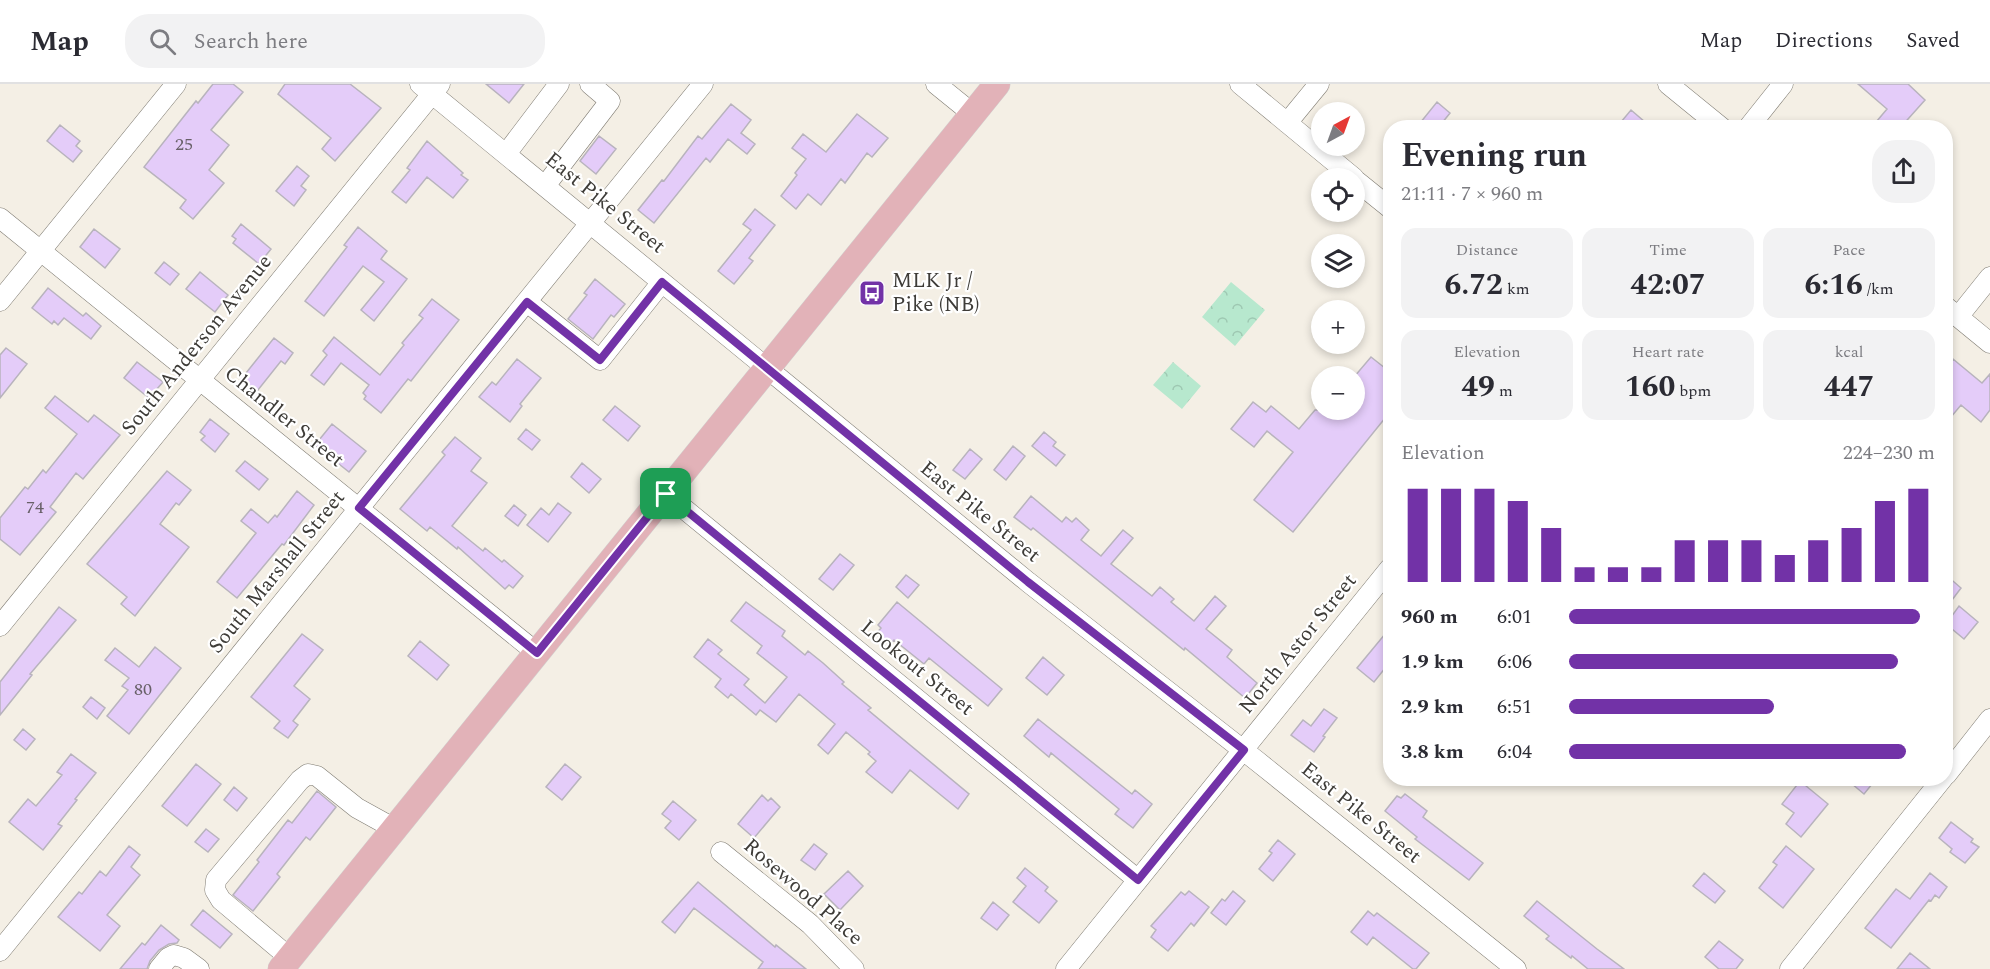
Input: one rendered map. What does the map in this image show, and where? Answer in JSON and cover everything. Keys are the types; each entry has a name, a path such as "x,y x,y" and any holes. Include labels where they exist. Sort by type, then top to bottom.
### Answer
{"main road":[{"path":"286,964 997,84"}],"street":[{"path":"0,301 176,84"},
{"path":"506,154 559,84"},
{"path":"545,186 610,101 590,84"},
{"name":"South Marshall Street","path":"0,951 703,84"},
{"path":"936,84 973,114"},
{"path":"1240,84 1341,168"},
{"path":"1287,123 1319,84"},
{"path":"1668,84 1712,120"},
{"path":"1754,120 1783,84"},
{"name":"East Pike Street","path":"431,87 506,154 1028,582 1244,750 1516,969"},
{"name":"South Anderson Avenue","path":"0,626 200,380 431,87"},
{"path":"1365,188 1383,202"},
{"name":"Chandler Street","path":"0,218 537,653"},
{"path":"1953,311 1990,278"},
{"path":"527,302 600,360 662,282"},
{"path":"1953,313 1990,343"},
{"name":"Lookout Street","path":"666,494 1138,880"},
{"name":"North Astor Street","path":"1066,969 1383,577"},
{"path":"1953,766 1990,719"},
{"path":"286,964 221,900 215,890 216,879 300,780 308,774 317,776 357,808 394,829"},
{"path":"1790,969 1937,786"},
{"name":"Rosewood Place","path":"721,852 810,924 854,969"},
{"path":"159,969 168,958 174,955 184,958 199,969"}],"green space":[{"path":"1231,282 1265,310 1235,346 1202,317"},
{"path":"1173,362 1201,386 1182,409 1153,385"}],"building":[{"path":"213,84 233,84 243,92 211,130 229,145 209,170 224,183 193,219 180,208 186,200 144,167 196,101 198,103"},
{"path":"285,84 350,84 381,108 335,161 322,149 331,138 278,94"},
{"path":"486,84 524,84 509,103"},
{"path":"1858,84 1908,84 1925,100 1907,120 1878,120 1887,109"},
{"path":"1437,102 1450,113 1444,120 1422,120"},
{"path":"731,104 751,120 741,133 755,144 747,154 728,139 710,162 706,158 654,223 638,210 662,180 664,181 698,136 702,139"},
{"path":"1631,110 1643,120 1623,120"},
{"path":"857,114 888,138 872,157 867,153 845,183 841,179 821,205 808,194 796,209 781,196 806,159 792,148 803,134 826,152"},
{"path":"60,125 80,141 76,146 82,151 73,162 47,141"},
{"path":"599,136 616,149 596,174 580,161"},
{"path":"427,141 468,180 453,198 427,177 406,203 392,192 410,170 407,168"},
{"path":"297,166 309,176 301,186 306,190 294,206 276,191"},
{"path":"755,209 775,225 749,258 753,261 734,284 718,271 751,230 743,224"},
{"path":"241,224 271,249 259,264 233,243 236,239 232,236"},
{"path":"358,227 387,251 381,259 407,279 374,321 361,310 384,282 363,266 324,316 305,301 347,247 344,245"},
{"path":"94,229 120,249 105,268 80,247"},
{"path":"164,262 179,274 170,285 155,273"},
{"path":"200,272 228,295 215,312 186,289"},
{"path":"595,279 625,304 614,317 611,315 593,339 568,319 587,295 584,293"},
{"path":"48,288 83,316 86,313 101,326 91,339 64,318 58,325 54,321 52,324 32,308"},
{"path":"432,299 459,320 411,381 408,379 381,413 364,399 366,396 363,393 369,385 341,363 324,385 311,375 327,355 323,351 334,337 380,375 423,318 419,315"},
{"path":"274,338 293,353 285,364 281,361 254,395 238,383"},
{"path":"6,348 27,364 0,398 0,355"},
{"path":"1371,357 1383,366 1383,421 1293,532 1254,500 1293,452 1267,431 1254,447 1231,429 1253,402 1266,412 1271,406 1299,429 1311,415 1311,420 1365,420 1363,366"},
{"path":"517,359 541,378 520,404 522,406 510,422 479,397 492,382 496,385"},
{"path":"1953,359 1982,383 1990,374 1990,410 1981,422 1961,405 1953,415"},
{"path":"137,362 163,382 149,398 124,378"},
{"path":"55,396 88,422 94,415 120,435 83,479 76,473 50,507 56,512 20,555 0,539 0,518 25,487 28,489 43,470 46,473 77,434 45,408"},
{"path":"615,406 640,426 628,441 603,420"},
{"path":"210,419 229,434 215,452 201,440 205,436 200,432"},
{"path":"332,424 366,451 349,472 315,445"},
{"path":"526,429 540,440 532,450 518,439"},
{"path":"1044,432 1056,442 1053,446 1065,455 1056,466 1032,446"},
{"path":"455,437 481,458 471,471 487,483 452,526 483,551 485,548 523,576 513,588 509,585 505,589 458,547 457,549 430,527 427,531 400,509 445,455 442,452"},
{"path":"1013,446 1025,456 1006,480 994,470"},
{"path":"970,449 982,459 965,479 953,470"},
{"path":"245,461 268,479 259,490 236,471"},
{"path":"582,463 601,479 589,493 571,477"},
{"path":"167,471 191,490 179,505 176,503 160,524 189,547 135,616 121,604 127,597 87,564"},
{"path":"297,491 314,505 284,545 282,544 237,598 217,582 256,533 241,521 251,509 268,523 275,515 277,517"},
{"path":"1031,496 1062,522 1066,517 1072,522 1076,518 1089,530 1081,540 1101,556 1123,530 1133,538 1111,564 1152,596 1160,587 1174,599 1171,602 1194,621 1215,596 1226,606 1206,629 1232,650 1227,657 1257,683 1245,698 1033,528 1031,530 1014,517"},
{"path":"558,503 571,513 548,542 527,525 541,508 549,515"},
{"path":"514,505 526,515 518,526 505,516"},
{"path":"840,554 854,565 833,590 819,579"},
{"path":"906,575 919,585 908,598 896,587"},
{"path":"1953,581 1961,588 1953,599"},
{"path":"746,602 785,631 782,636 805,655 808,651 823,663 844,682 842,684 871,708 868,710 969,794 958,809 910,770 892,793 866,772 876,761 868,754 870,752 846,732 828,754 818,745 835,724 799,694 776,722 760,710 756,715 731,694 728,698 715,687 721,679 694,657 708,639 722,650 718,654 749,679 744,685 765,703 787,677 757,653 762,646 731,621"},
{"path":"897,602 1002,689 988,706 929,658 924,664 894,640 890,645 876,634 881,628 878,625"},
{"path":"1959,606 1978,622 1964,639 1953,630 1953,614"},
{"path":"59,607 76,620 30,674 32,675 0,715 0,682"},
{"path":"302,634 323,650 294,686 310,699 293,721 298,725 288,738 274,728 280,721 251,697"},
{"path":"1383,636 1383,671 1374,682 1357,668"},
{"path":"420,641 449,665 437,680 408,656"},
{"path":"155,647 181,668 129,734 107,716 128,690 122,686 129,678 105,660 115,648 139,667"},
{"path":"1043,657 1064,675 1047,695 1026,678"},
{"path":"91,697 105,708 97,719 83,707"},
{"path":"1324,709 1337,718 1314,752 1291,735 1303,720 1311,726"},
{"path":"1038,719 1132,794 1135,790 1152,804 1133,828 1115,814 1119,809 1051,753 1049,757 1024,736"},
{"path":"23,729 35,739 26,750 14,740"},
{"path":"71,754 96,773 75,799 77,800 58,824 62,826 43,850 9,822 28,799 36,806 62,775 57,772"},
{"path":"196,764 221,784 187,826 162,806"},
{"path":"565,764 581,777 562,800 546,787"},
{"path":"1796,786 1806,786 1828,804 1801,837 1786,824 1794,813 1782,804"},
{"path":"1854,786 1870,786 1864,794"},
{"path":"234,787 247,798 237,811 224,800"},
{"path":"317,791 336,807 310,840 306,837 277,874 280,877 253,911 233,895 288,820 292,823"},
{"path":"1405,794 1427,811 1423,817 1483,863 1469,880 1415,839 1417,837 1385,811 1397,796 1401,798"},
{"path":"762,795 768,801 771,798 780,807 754,838 738,824"},
{"path":"673,801 696,820 679,840 665,828 671,821 662,814"},
{"path":"1951,822 1973,839 1971,842 1979,847 1965,863 1950,852 1952,849 1939,838"},
{"path":"206,829 219,839 208,852 195,842"},
{"path":"1278,840 1295,854 1273,881 1259,869 1272,853 1269,851"},
{"path":"814,844 827,854 815,870 801,860"},
{"path":"129,846 140,855 131,867 140,875 107,915 120,926 100,951 58,917 79,892 82,894 100,871 106,876"},
{"path":"1786,846 1814,869 1783,908 1759,888 1777,865 1773,862"},
{"path":"1025,868 1048,887 1045,891 1057,901 1039,923 1013,902 1026,886 1017,878"},
{"path":"848,871 863,886 840,910 824,894"},
{"path":"1704,873 1725,891 1715,903 1693,886"},
{"path":"1930,873 1947,887 1939,898 1935,895 1931,901 1929,900 1891,948 1865,928 1896,889 1910,899"},
{"path":"698,882 775,947 776,945 806,969 758,969 763,962 694,908 675,933 662,922"},
{"path":"1189,891 1209,907 1194,926 1191,923 1168,951 1151,937 1156,930 1151,926 1181,892 1185,895"},
{"path":"1233,891 1245,901 1226,925 1211,913 1222,899 1225,901"},
{"path":"1537,901 1624,969 1588,969 1546,939 1549,936 1524,916"},
{"path":"993,902 1009,915 997,930 981,918"},
{"path":"203,910 232,934 220,948 191,925"},
{"path":"1368,911 1374,916 1377,913 1429,953 1416,969 1373,937 1367,945 1351,932"},
{"path":"161,925 179,940 177,943 169,944 159,950 147,969 120,969 142,943 145,945"},
{"path":"1719,941 1743,960 1736,969 1719,969 1705,957"},
{"path":"1910,953 1930,969 1897,969"}],"place":[{"name":"MLK Jr / Pike (NB)","path":"872,293"}],"route":[{"path":"662,282 1028,582 1244,750 1138,880 666,494 537,653 359,508 527,302 600,360 662,282"}]}
